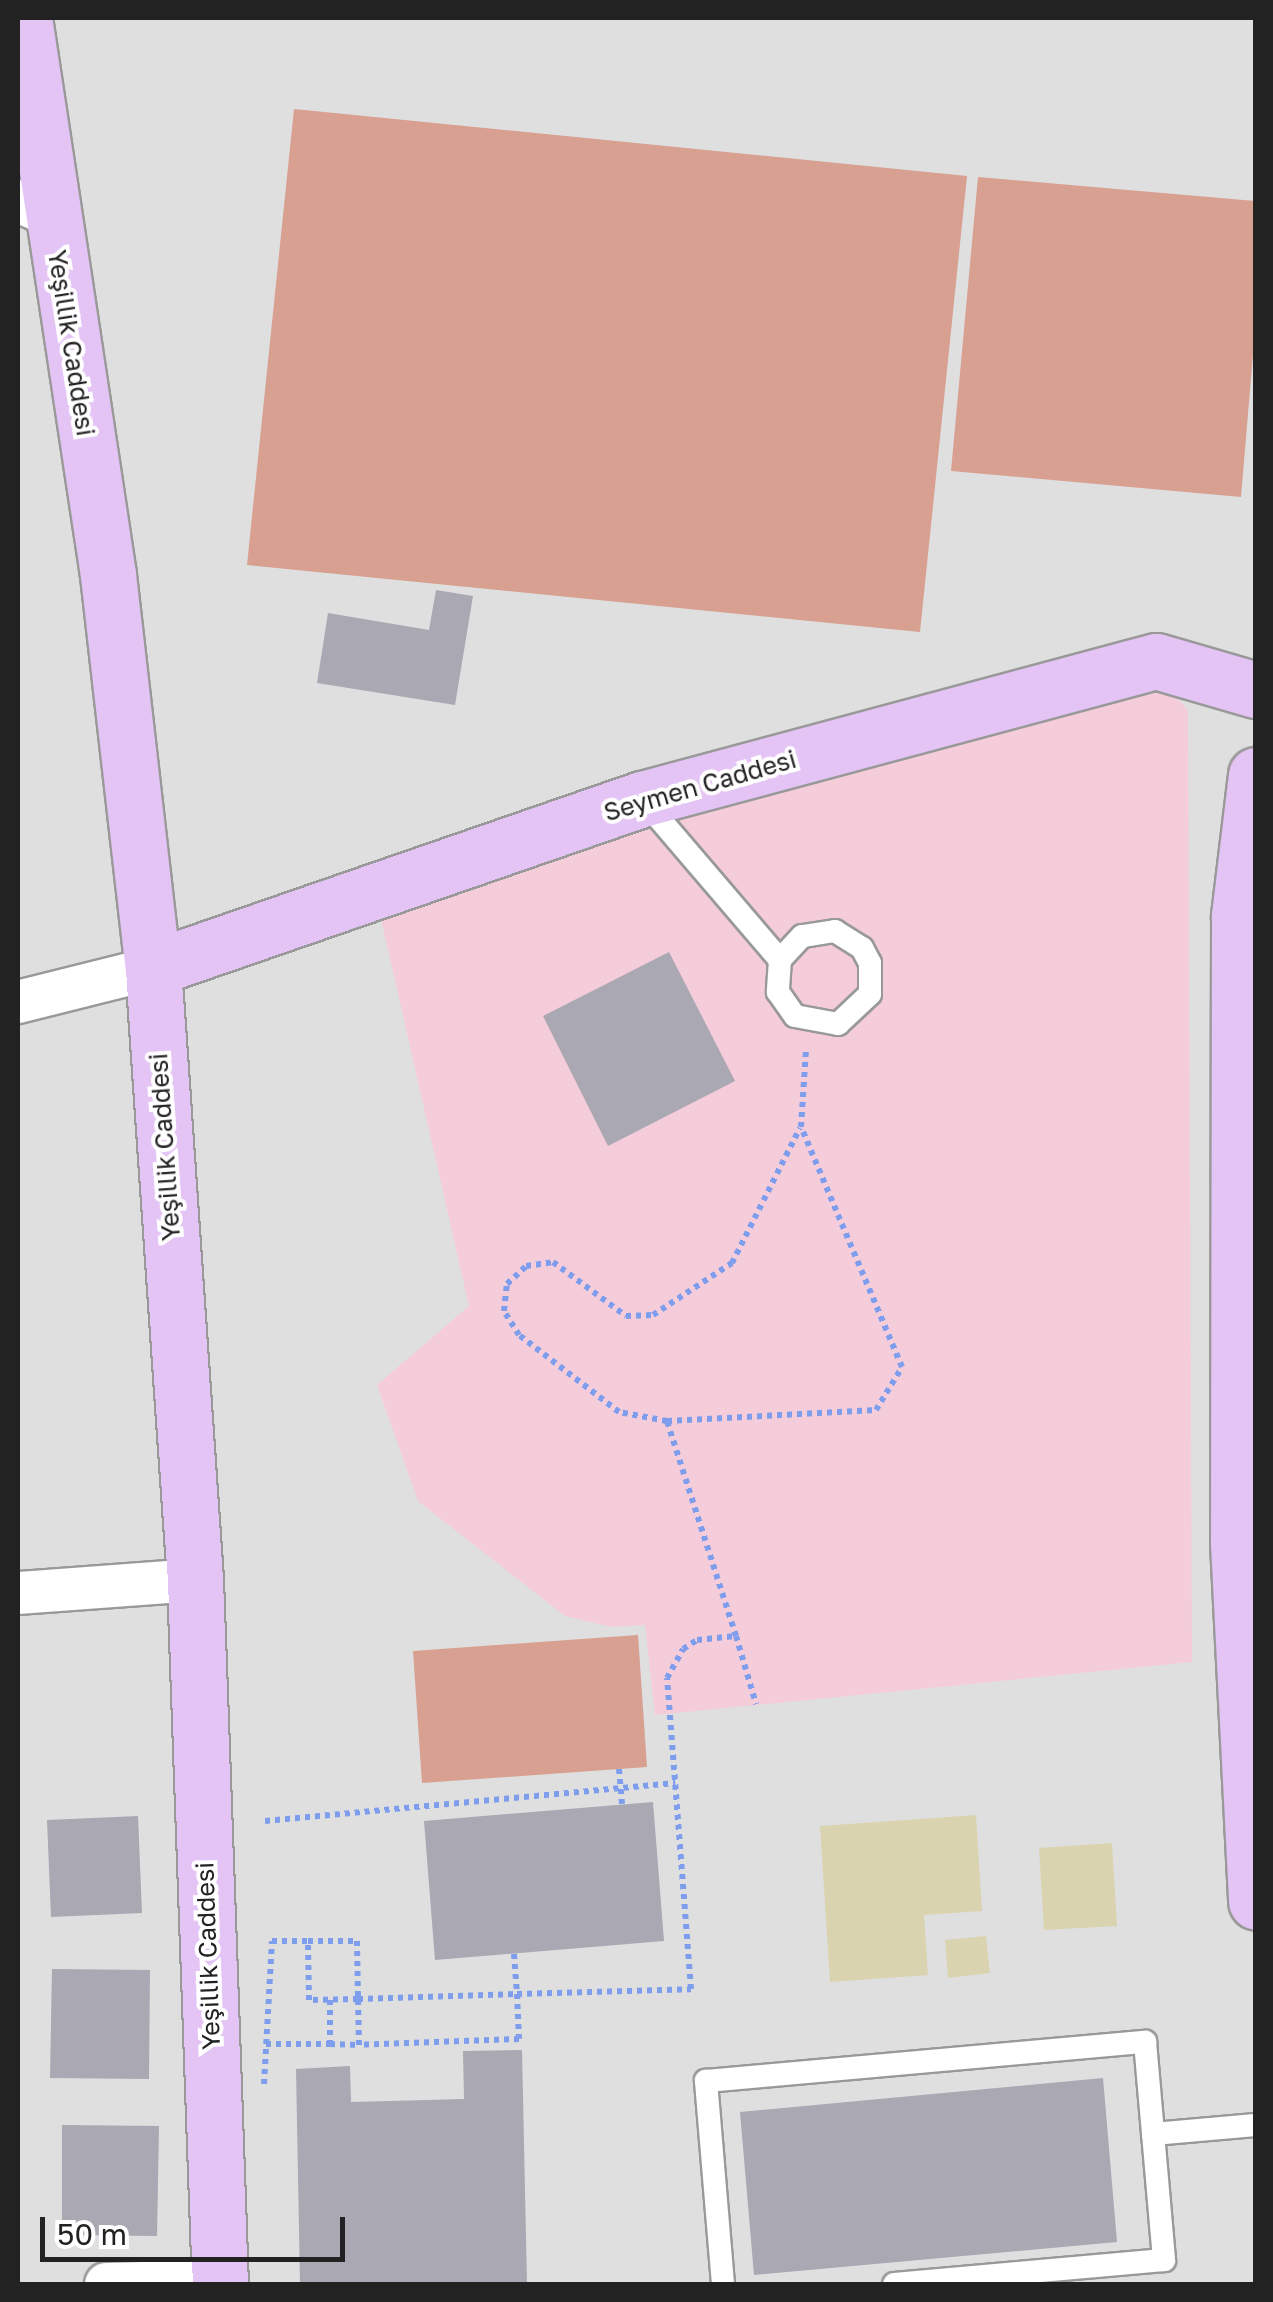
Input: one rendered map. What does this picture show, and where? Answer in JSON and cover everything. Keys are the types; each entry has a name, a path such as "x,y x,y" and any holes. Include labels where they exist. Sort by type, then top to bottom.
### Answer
{"main road":[{"name":"Yeşillik Caddesi","path":"24,18 34,208 108,574 153,968 195,1580 220,2283"},
{"name":"Seymen Caddesi","path":"153,968 642,799 1156,661 1256,690"},
{"path":"1256,776 1239,916 1238,1543 1256,1902"}],"street":[{"path":"18,1002 153,968"},
{"path":"18,1593 195,1580"},
{"path":"106,2284 220,2283"}],"lane":[{"path":"642,799 780,960"},
{"path":"835,931 862,948 870,963 870,994 852,1018 823,1026 808,1023 784,1005 776,977 780,960 802,936 835,931"},
{"path":"723,2284 706,2081 1145,2042 1164,2260 894,2284"},
{"path":"1153,2134 1256,2125"}],"path":[{"path":"801,1126 902,1367 876,1410 667,1420 619,1412 519,1335 504,1312 508,1284 526,1266 553,1262 626,1316 652,1315 732,1263 801,1126 808,1023"},
{"path":"667,1420 756,1704"},
{"path":"308,1941 309,2000 692,1989 667,1694 673,1662 697,1640 736,1636"},
{"path":"619,1768 622,1804"},
{"path":"265,1821 675,1783"},
{"path":"263,2097 272,1941 357,1941 359,2045"},
{"path":"255,2044 519,2039 514,1954"},
{"path":"330,2000 330,2044"}],"shaded area":[{"path":"18,18 1255,18 1255,2284 18,2284"},
{"path":"294,109 967,176 920,632 247,565"},
{"path":"978,177 1255,201 1255,331 1241,497 951,471"},
{"path":"1167,688 1188,710 1192,1662 655,1715 645,1625 612,1627 565,1616 418,1501 377,1385 469,1306 381,919 661,822"},
{"path":"638,1635 647,1767 422,1783 413,1651"},
{"path":"976,1815 982,1911 924,1915 928,1975 830,1982 820,1826"},
{"path":"1112,1843 1117,1926 1044,1930 1039,1848"},
{"path":"986,1936 990,1973 948,1978 945,1940"}],"building":[{"path":"436,590 473,596 455,705 317,683 328,613 429,630"},
{"path":"669,952 735,1081 608,1146 543,1016"},
{"path":"653,1802 664,1941 435,1960 424,1821"},
{"path":"138,1816 142,1913 51,1917 47,1820"},
{"path":"52,1969 150,1970 149,2079 50,2078"},
{"path":"522,2050 527,2284 300,2284 296,2069 350,2066 351,2102 464,2099 463,2051"},
{"path":"1103,2078 1117,2242 754,2275 740,2112"},
{"path":"62,2125 159,2126 157,2236 62,2235"}]}
